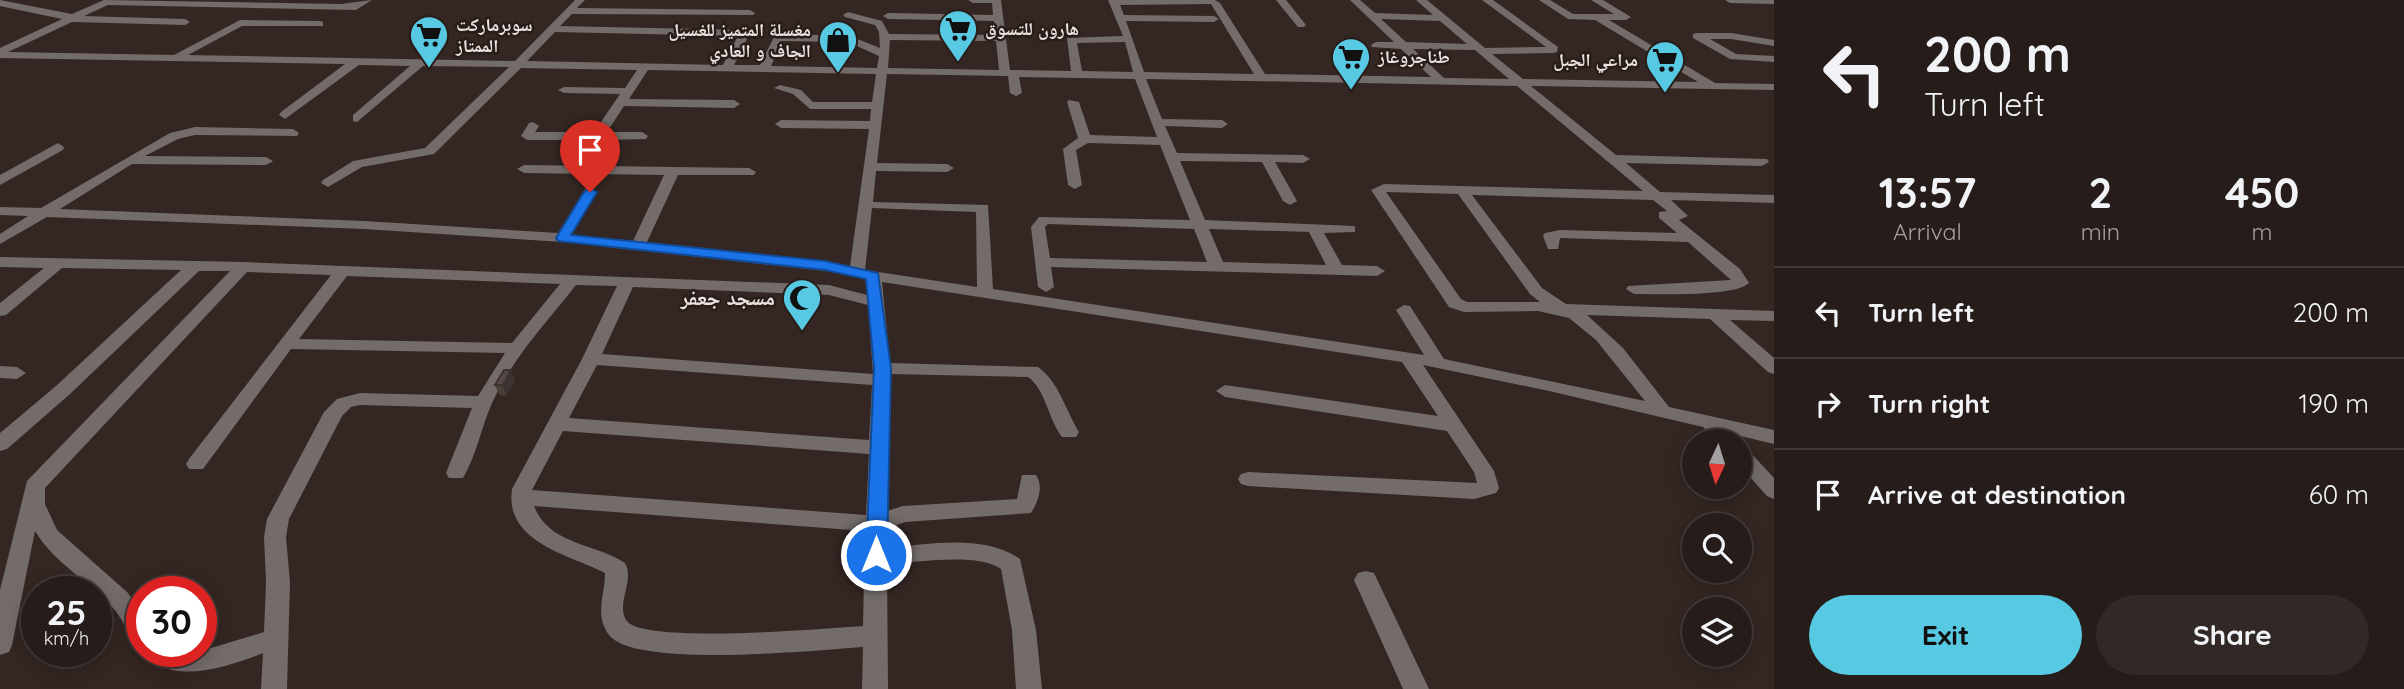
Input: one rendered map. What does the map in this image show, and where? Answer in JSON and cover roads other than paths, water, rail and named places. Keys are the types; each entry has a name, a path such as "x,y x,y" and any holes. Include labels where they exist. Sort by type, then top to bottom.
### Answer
{"street":[{"path":"259,5 269,0"},
{"path":"312,6 323,0"},
{"path":"0,53 109,1 356,7 367,0"},
{"path":"328,183 358,164 429,151 519,64 580,0"},
{"path":"973,0 996,0 1000,38 1016,93"},
{"path":"1280,0 1301,25"},
{"path":"1354,0 1441,81"},
{"path":"1421,0 1611,159 1692,238 1734,272 1741,283 1707,288 1634,289"},
{"path":"1376,44 1553,50 1553,47 1486,0"},
{"path":"1544,0 1571,17 1626,17 1596,0"},
{"path":"1730,0 1774,1"},
{"path":"1216,265 1156,122 1114,1 1210,1 1261,77"},
{"path":"0,3 30,8 47,15 72,18 185,22"},
{"path":"570,11 750,13"},
{"path":"848,15 878,23 884,37 876,125 869,167 865,274 875,302 882,374 876,524 875,689"},
{"path":"888,16 998,18"},
{"path":"1372,16 1442,18"},
{"path":"1597,17 1712,86"},
{"path":"1121,18 1214,19"},
{"path":"176,58 240,23 320,24"},
{"path":"553,29 745,33 727,68"},
{"path":"1774,43 1731,36 1696,36 1734,57 1774,59"},
{"path":"764,68 778,39 786,37 850,38 884,54"},
{"path":"884,37 1000,38"},
{"path":"1077,74 1071,40 1129,39"},
{"path":"0,53 1774,87"},
{"path":"285,115 358,60"},
{"path":"357,118 421,62"},
{"path":"596,139 645,66"},
{"path":"780,88 797,92 810,105 878,107"},
{"path":"564,90 629,91"},
{"path":"1073,102 1085,139"},
{"path":"621,103 734,104"},
{"path":"1156,122 1222,124"},
{"path":"781,124 876,125"},
{"path":"533,126 527,136 596,139 642,136"},
{"path":"0,240 161,142 186,132 293,133"},
{"path":"1075,185 1069,149 1085,139 1164,141"},
{"path":"0,181 58,147"},
{"path":"1171,157 1303,159"},
{"path":"1611,159 1762,162"},
{"path":"130,160 266,161"},
{"path":"1267,160 1290,201"},
{"path":"869,167 947,168"},
{"path":"524,169 749,172"},
{"path":"639,244 673,171"},
{"path":"1774,199 1378,190 1455,303 1471,307 1712,312 1774,316"},
{"path":"563,238 590,192"},
{"path":"1463,192 1536,291 1594,328 1662,410"},
{"path":"1650,197 1681,216"},
{"path":"876,205 982,208 985,292"},
{"path":"0,211 364,225 563,238 825,265 865,274 1408,357 1708,420 1774,437"},
{"path":"1046,287 1038,227 1044,220 1198,222 1350,229"},
{"path":"1314,227 1337,270"},
{"path":"1553,246 1550,236 1560,234 1692,238"},
{"path":"0,262 243,267 829,290 875,302"},
{"path":"1043,262 1377,271"},
{"path":"0,311 59,263"},
{"path":"0,444 63,390 195,266"},
{"path":"0,645 34,486 243,267"},
{"path":"196,464 343,271"},
{"path":"456,473 470,445 483,402 517,348 571,281"},
{"path":"627,283 558,424 522,489 524,513 541,533 570,550 606,562 617,569 610,606 614,621 625,636 638,641 713,644 875,636"},
{"path":"1404,310 1438,363"},
{"path":"1712,312 1774,368"},
{"path":"286,344 517,348"},
{"path":"1248,479 1484,491 1489,482 1484,471 1408,357"},
{"path":"591,359 882,374 1032,371 1043,379 1062,424 1069,432"},
{"path":"1225,391 1452,425"},
{"path":"274,689 275,537 278,519 339,405 360,399 483,402"},
{"path":"1708,420 1716,429"},
{"path":"558,424 879,448"},
{"path":"1752,467 1774,491"},
{"path":"521,497 876,524 903,514 1023,507 1028,500 1029,480"},
{"path":"34,486 32,502 37,517 64,551 126,609"},
{"path":"876,555 953,553 1006,558 1012,565 1024,630 1030,689"},
{"path":"1366,580 1416,689"},
{"path":"217,654 276,638"}],"place":[{"name":"هارون للتسوق","path":"958,63"},
{"name":"سوبرماركت الممتاز","path":"429,69"},
{"name":"مغسلة المتميز للغسيل الجاف و العادي","path":"838,74"},
{"name":"طناجروغاز","path":"1351,91"},
{"name":"مراعي الجبل","path":"1665,94"},
{"name":"مسجد جعفر","path":"802,332"}]}
